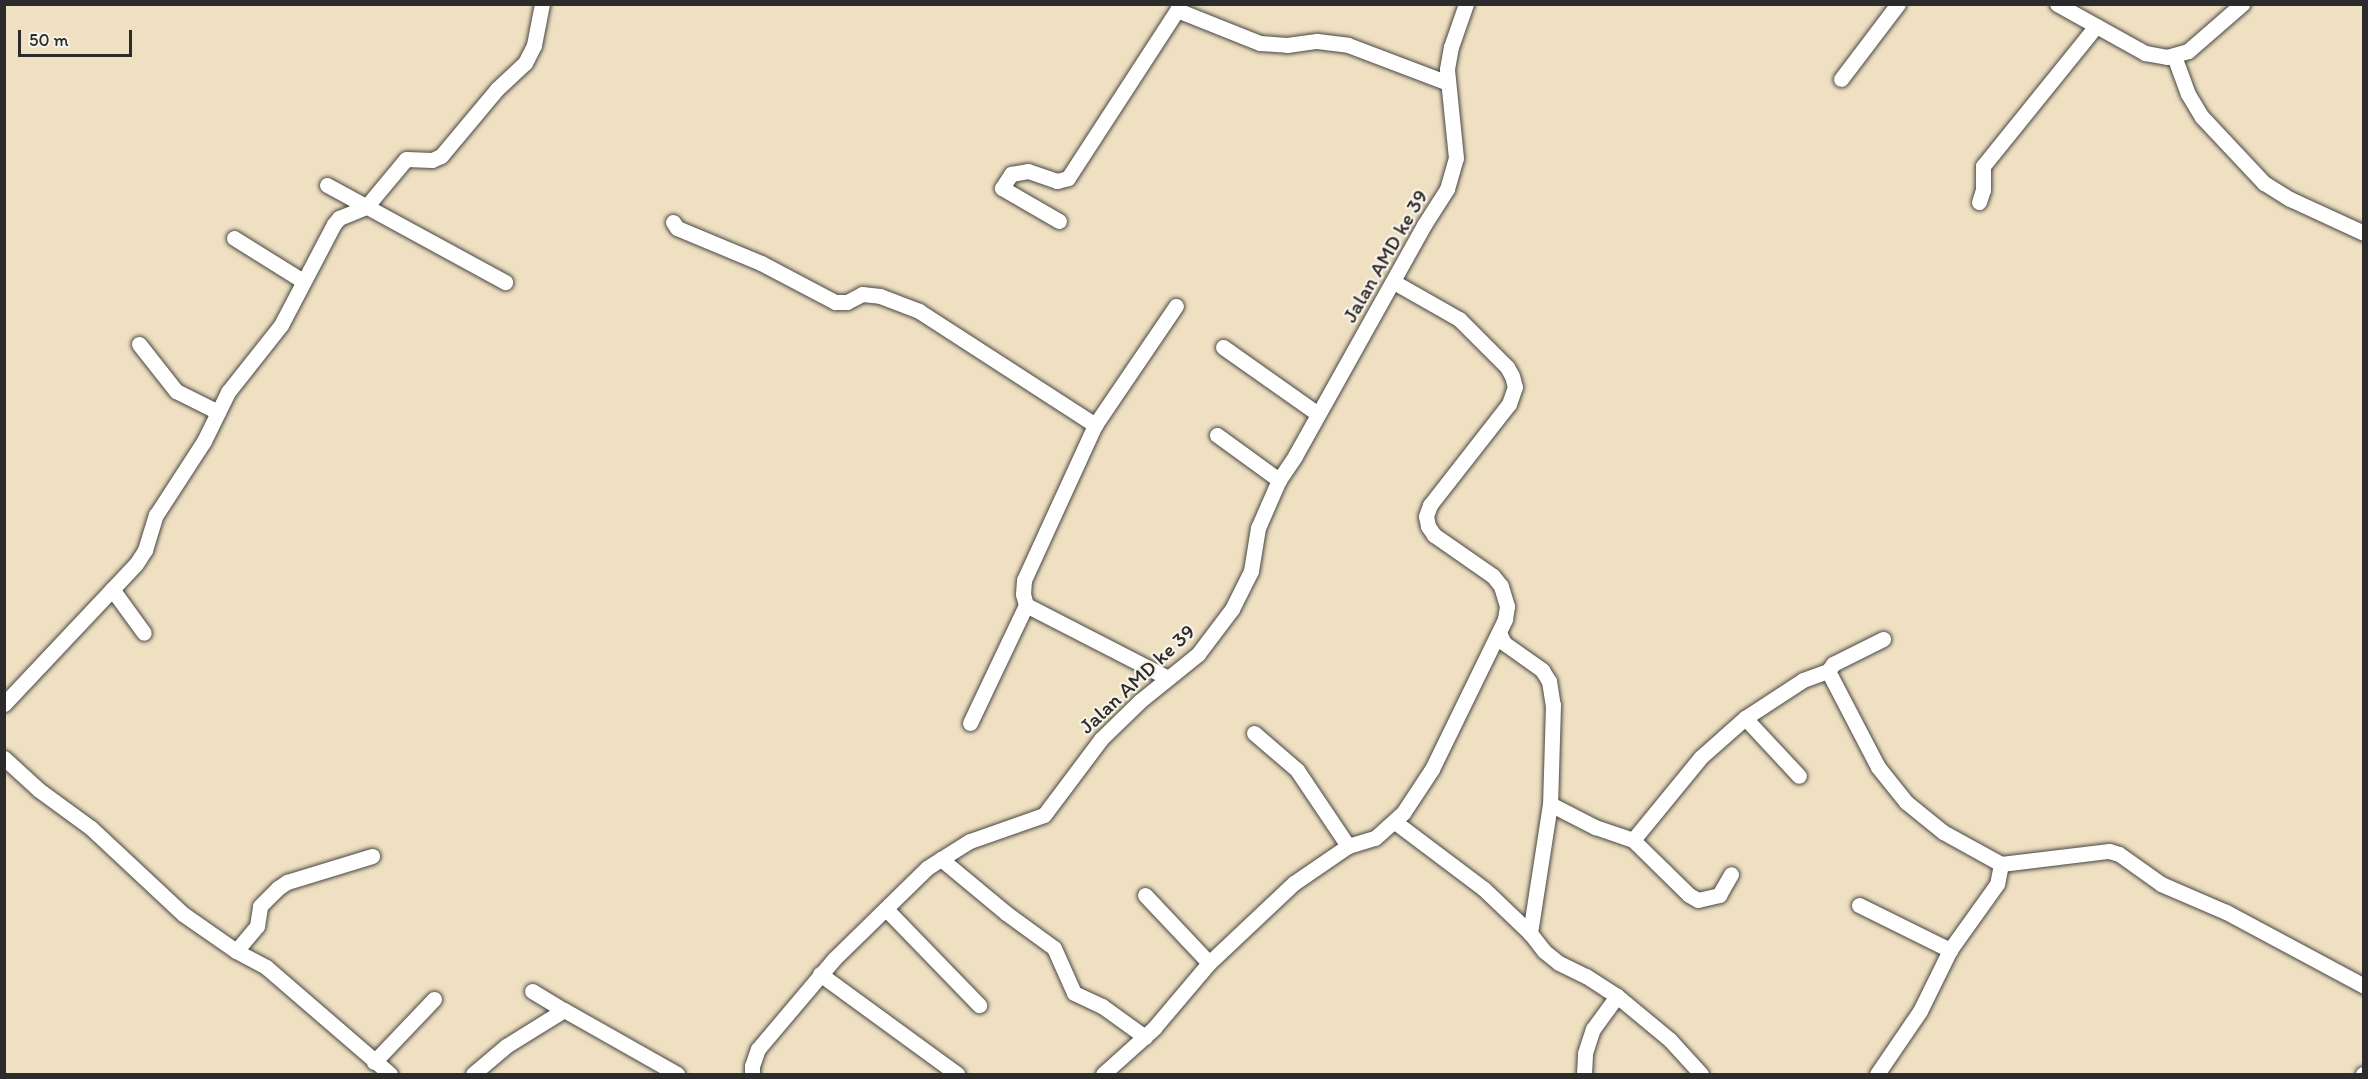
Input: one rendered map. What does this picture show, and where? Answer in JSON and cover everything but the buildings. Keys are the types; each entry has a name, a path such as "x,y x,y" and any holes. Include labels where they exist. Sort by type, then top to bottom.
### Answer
{"street":[{"path":"4,704 141,556 156,515 193,459 240,374 275,334 339,218 366,207 406,159 432,160 441,156 497,89 525,63 534,45 542,4"},
{"name":"Jalan AMD ke 39","path":"752,1074 752,1066 758,1049 820,974 886,909 941,859 970,841 1044,815 1101,739 1198,654 1232,609 1251,572 1258,528 1279,480 1394,282 1424,225 1440,203 1452,176 1456,158 1447,69 1451,48 1466,4"},
{"path":"1841,79 1898,4"},
{"path":"2062,6 2145,53 2174,56 2188,51 2242,4"},
{"path":"1059,221 1002,188 1011,174 1028,171 1057,181 1068,178 1179,8 1260,43 1287,45 1317,40 1348,45 1448,83"},
{"path":"1979,202 1983,190 1983,166 2096,26"},
{"path":"2174,56 2188,94 2202,117 2264,183 2290,199 2364,233"},
{"path":"327,186 504,282"},
{"path":"673,222 677,228 761,263 835,302 847,302 862,294 880,296 919,311 1095,425"},
{"path":"234,238 303,281"},
{"path":"1103,1074 1145,1037 1209,963 1294,883 1348,846 1375,838 1395,822 1431,769 1499,633 1507,606 1500,586 1493,576 1434,535 1428,526 1426,516 1430,506 1509,404 1515,387 1512,376 1507,367 1459,319 1394,282"},
{"path":"970,723 1026,605 1023,594 1024,580 1095,425 1176,306"},
{"path":"139,344 176,391 218,412"},
{"path":"1223,347 1318,414"},
{"path":"1218,435 1279,480"},
{"path":"112,589 144,633"},
{"path":"1026,605 1168,678"},
{"path":"1499,633 1504,643 1542,670 1549,681 1553,705 1550,804 1530,933"},
{"path":"1633,840 1701,757 1745,718 1803,680 1828,671 1833,664 1883,639"},
{"path":"1828,671 1878,767 1906,802 1943,832 2001,864 2109,851 2119,854 2161,884 2226,912 2364,986"},
{"path":"1745,718 1799,777"},
{"path":"1254,733 1297,770 1348,846"},
{"path":"4,758 39,790 91,828 183,914 236,951 266,968 390,1074"},
{"path":"1550,804 1594,827 1633,840 1689,895 1698,900 1719,895 1731,874"},
{"path":"1395,822 1484,889 1530,933 1544,951 1559,963 1586,976 1617,996 1670,1040 1701,1074"},
{"path":"236,951 257,926 260,906 278,888 287,882 372,856"},
{"path":"941,859 1006,913 1054,948 1074,993 1102,1006 1145,1037"},
{"path":"1877,1074 1920,1011 1950,950 1997,884 2001,864"},
{"path":"1145,895 1209,963"},
{"path":"1859,905 1950,950"},
{"path":"886,909 979,1005"},
{"path":"820,974 957,1074"},
{"path":"532,991 677,1074"},
{"path":"1584,1074 1586,1053 1593,1029 1617,996"},
{"path":"374,1062 434,999"},
{"path":"473,1074 506,1046 564,1010"}]}
